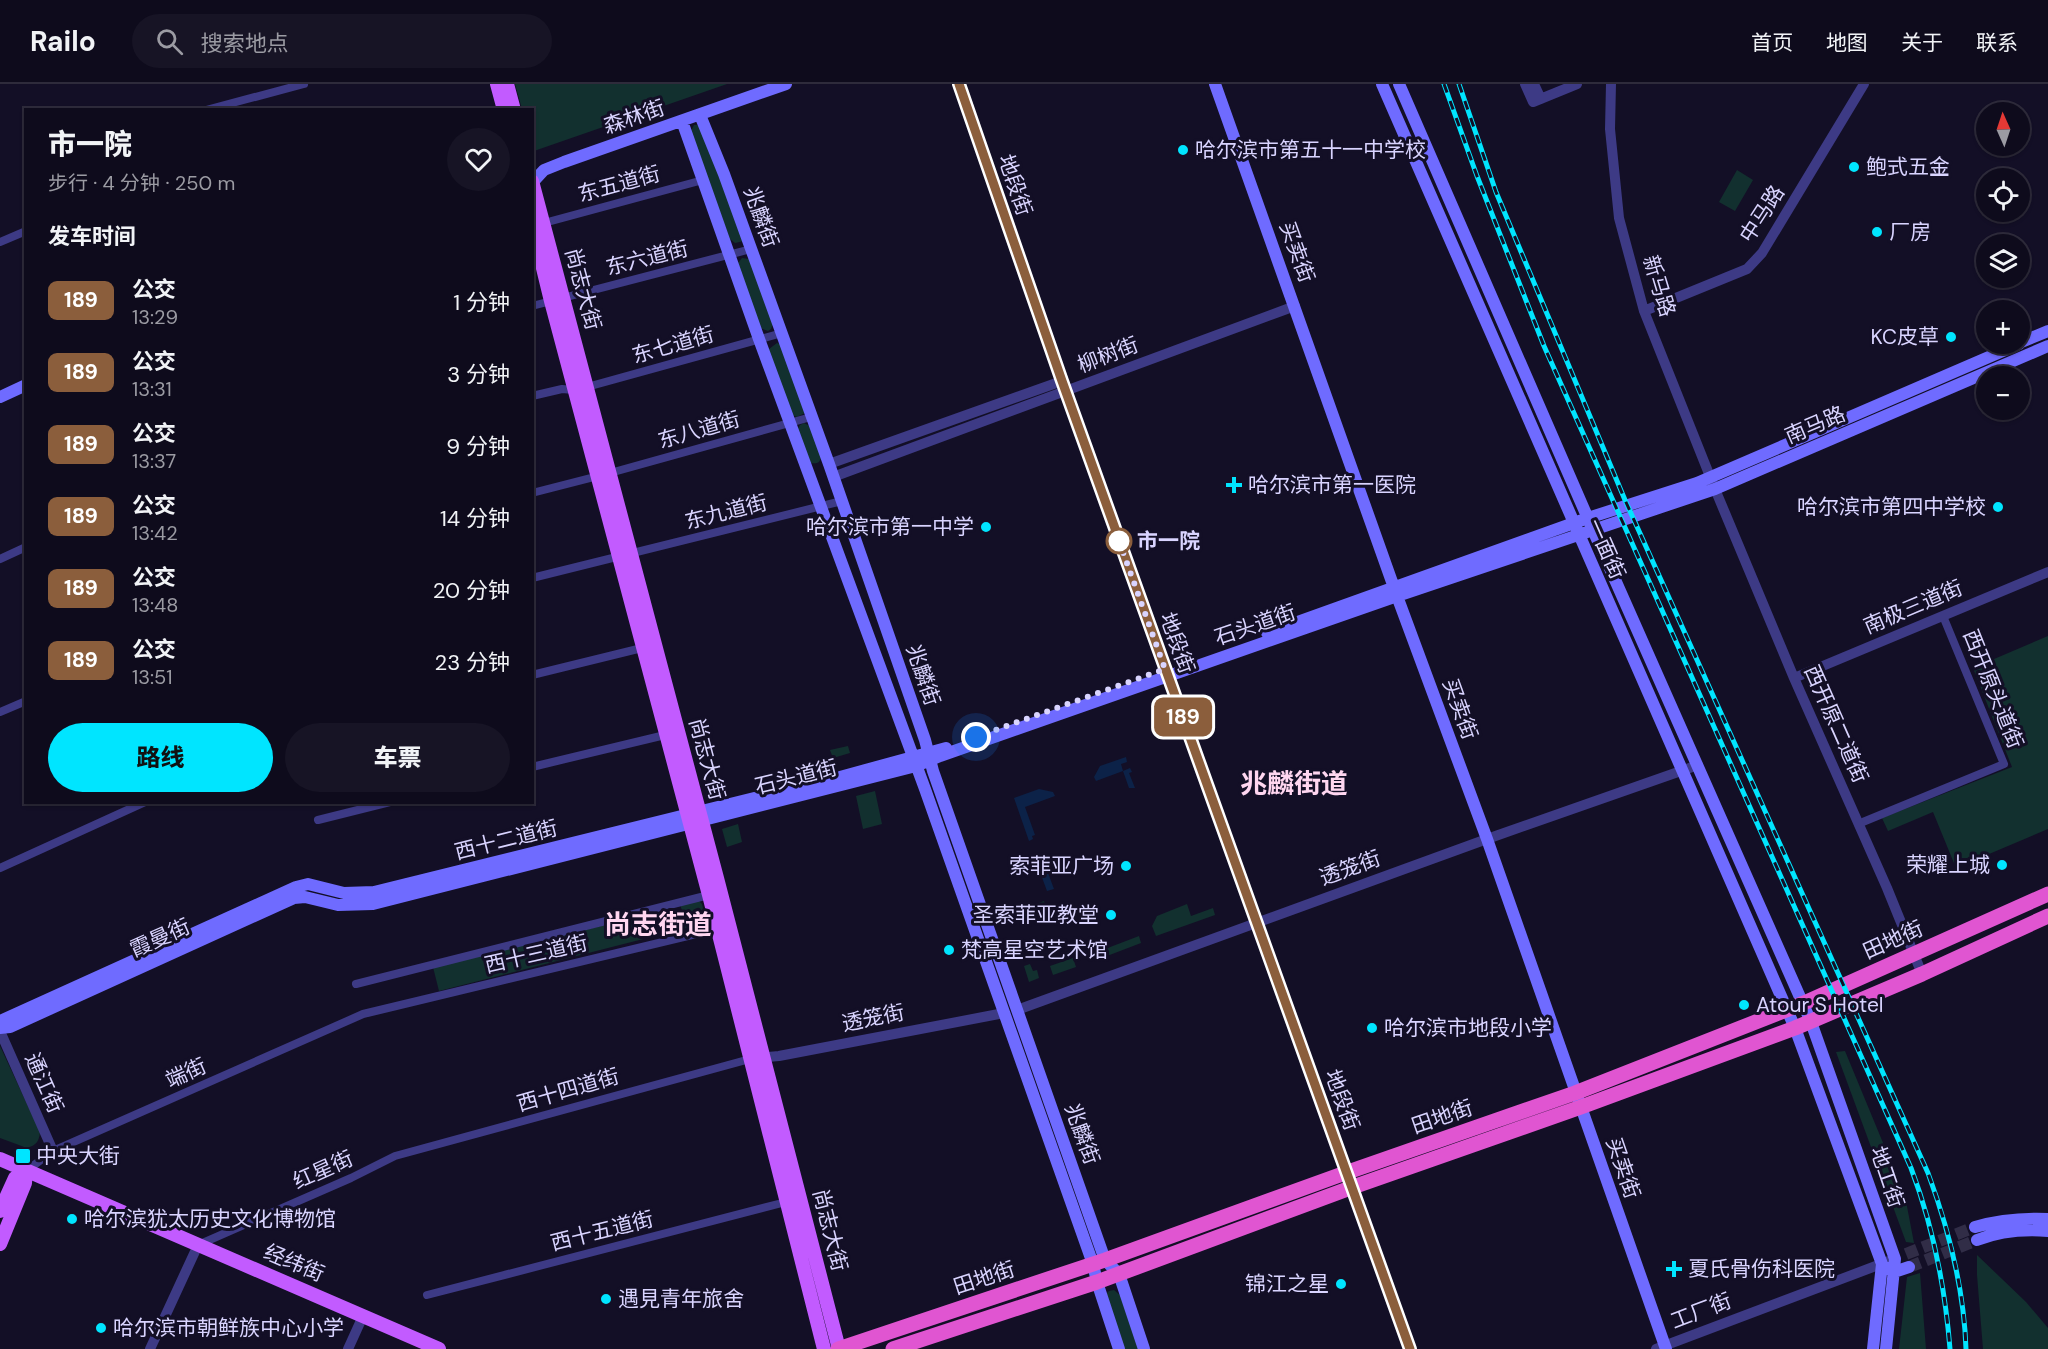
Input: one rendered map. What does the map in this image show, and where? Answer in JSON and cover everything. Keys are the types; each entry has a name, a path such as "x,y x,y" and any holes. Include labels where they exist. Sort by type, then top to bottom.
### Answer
{"highway":[{"name":"田地街","path":"893,1349 1097,1282 1578,1100 1804,1003 2048,894"},
{"name":"田地街","path":"839,1349 1099,1262 1347,1172 1578,1100 1795,1028 1922,974 2048,916"}],"main road":[{"path":"497,84 503,108"},
{"path":"507,84 513,108"},
{"name":"森林街","path":"534,181 544,170 786,84"},
{"name":"地段街","path":"959,84 1166,673 1410,1349"},
{"name":"买卖街","path":"1215,84 1396,592 1487,838 1662,1348"},
{"name":"一面街","path":"1382,84 1795,1028"},
{"name":"一面街","path":"1399,84 1811,1022"},
{"name":"兆麟街","path":"700,114 829,464 1017,1010 1099,1262 1097,1282 1119,1349"},
{"name":"兆麟街","path":"682,121 1004,1013 1099,1262 1119,1274 1144,1349"},
{"name":"尚志大街","path":"534,190 538,223 557,299 757,1058 839,1349"},
{"name":"南马路","path":"2030,338 2048,331"},
{"name":"南马路","path":"1593,530 2048,346"},
{"name":"南马路","path":"1588,518 1712,483 1995,354"},
{"path":"0,397 24,386"},
{"name":"石头道街","path":"1576,529 1588,518"},
{"name":"石头道街","path":"694,818 940,756 1166,673 1576,529 1593,530"},
{"name":"尚志大街","path":"625,555 642,648 665,735 694,818 717,929 757,1058 786,1202 824,1349"},
{"name":"西十二道街","path":"334,891 374,892 694,818"},
{"name":"西十二道街","path":"338,905 373,904 694,818"},
{"name":"霞曼街","path":"0,1021 296,887 308,884 334,891"},
{"name":"霞曼街","path":"0,1029 10,1027 294,898 305,897 338,905"},
{"name":"地工街","path":"1811,1022 1903,1260 1894,1272 1886,1349"},
{"name":"地工街","path":"1795,1028 1882,1264 1873,1349"},
{"name":"经纬街","path":"0,1159 439,1349"},
{"path":"0,1212 15,1178 27,1171"},
{"path":"0,1244 26,1183 27,1171"},
{"path":"2048,1219 2021,1218 1990,1223 1976,1233 2048,1231"},
{"path":"1882,1264 1894,1272"}],"street":[{"path":"214,108 304,84"},
{"path":"1525,84 1533,102 1577,84"},
{"path":"1534,84 1541,99"},
{"name":"新马路","path":"1611,84 1610,129 1619,218 1644,311 1712,483"},
{"name":"中马路","path":"1644,311 1747,269 1762,253 1864,84"},
{"name":"东五道街","path":"538,223 703,180"},
{"path":"0,242 24,232"},
{"name":"东六道街","path":"534,305 751,249"},
{"name":"柳树街","path":"829,464 1295,306"},
{"name":"东七道街","path":"534,396 562,389 581,388 782,333"},
{"name":"柳树街","path":"833,477 1064,386"},
{"name":"东八道街","path":"534,492 604,475 811,417"},
{"name":"西开原二道街","path":"1712,483 1922,974"},
{"name":"东九道街","path":"534,578 842,501"},
{"path":"0,559 24,548"},
{"name":"南极三道街","path":"1794,678 2048,572"},
{"name":"西开原头道街","path":"1858,824 2004,764 1944,616"},
{"path":"534,675 642,648"},
{"path":"0,712 24,702"},
{"path":"534,767 665,735"},
{"name":"透笼街","path":"1017,1010 1487,838 1698,765"},
{"path":"0,868 141,804"},
{"path":"318,820 382,804"},
{"path":"356,984 709,895"},
{"name":"西十三道街","path":"363,1014 717,929"},
{"name":"透笼街","path":"757,1058 779,1056 1004,1013"},
{"name":"端街","path":"27,1171 53,1151 363,1014"},
{"name":"通江街","path":"0,1029 53,1151"},
{"name":"西十四道街","path":"395,1156 757,1058"},
{"name":"红星街","path":"198,1245 351,1178 395,1156"},
{"name":"西十五道街","path":"428,1295 786,1202"},
{"path":"150,1349 198,1245"},
{"name":"工厂街","path":"1662,1348 1882,1264 1903,1260"},
{"path":"348,1349 363,1316"}],"green space":[{"path":"515,84 727,84 534,151 534,108 522,108"},
{"path":"694,125 700,125 744,241 735,243 730,239 690,133"},
{"path":"1737,170 1753,180 1735,211 1719,202"},
{"path":"742,258 749,259 773,324 768,331 760,328 738,263"},
{"path":"777,343 780,344 805,413 797,417 792,415 769,354 769,349"},
{"path":"804,423 810,426 821,457 817,463 811,463 797,430"},
{"path":"2048,636 2048,829 1956,868 1933,812 1888,831 1882,818 2012,767 1973,668"},
{"path":"848,746 850,753 833,758 830,750"},
{"path":"875,791 882,824 863,829 856,796"},
{"path":"738,824 742,842 727,847 722,829"},
{"path":"698,900 702,904 705,915 702,924 439,991 433,967 678,907 645,917 642,921 642,928 644,933 650,934 686,924 680,904"},
{"path":"1044,901 1046,907 1021,916 1019,910"},
{"path":"1187,904 1191,916 1213,908 1215,915 1156,936 1152,926 1157,916"},
{"path":"1139,936 1141,943 1107,956 1105,949"},
{"path":"1073,958 1076,967 1053,975 1050,966"},
{"path":"1030,964 1033,971 1037,970 1039,978 1029,982 1024,966"},
{"path":"0,1046 40,1132 36,1143 27,1148 0,1138"},
{"path":"1845,1051 1905,1196 1914,1243 1906,1242 1836,1052"},
{"path":"1977,1255 2026,1302 2048,1328 2048,1349 1983,1349"},
{"path":"1920,1273 1926,1349 1899,1349 1907,1277"},
{"path":"1114,1290 1121,1296 1140,1349 1122,1349 1106,1294"}],"water":[{"path":"1126,757 1127,762 1121,764 1123,771 1096,781 1094,777 1100,766"},
{"path":"1130,768 1132,772 1129,773 1135,788 1129,788 1123,771"},
{"path":"1039,789 1053,792 1055,796 1025,807 1035,835 1029,841 1014,798"},
{"path":"1045,870 1054,889 1047,891 1040,872"}],"tunnel":[{"path":"1906,1254 1975,1227"},
{"path":"1909,1267 1977,1240"}],"railway":[{"path":"1444,84 1477,176 1544,346 1911,1168 1926,1212 1937,1257 1950,1349"},
{"path":"1459,84 1496,192 1625,500 1928,1173 1943,1216 1959,1282 1966,1349"}],"bus line":[{"name":"189","path":"959,84 1062,381 1410,1349"}],"place":[{"name":"哈尔滨市第五十一中学校","path":"1183,150"},
{"name":"鲍式五金","path":"1854,167"},
{"name":"厂房","path":"1877,232"},
{"name":"KC皮草","path":"1951,337"},
{"name":"哈尔滨市第一医院","path":"1234,485"},
{"name":"哈尔滨市第四中学校","path":"1998,507"},
{"name":"哈尔滨市第一中学","path":"986,527"},
{"name":"市一院","path":"1119,541"},
{"name":"荣耀上城","path":"2002,865"},
{"name":"索菲亚广场","path":"1126,866"},
{"name":"圣索菲亚教堂","path":"1111,915"},
{"name":"梵高星空艺术馆","path":"949,950"},
{"name":"Atour S Hotel","path":"1744,1005"},
{"name":"哈尔滨市地段小学","path":"1372,1028"},
{"name":"中央大街","path":"23,1156"},
{"name":"哈尔滨犹太历史文化博物馆","path":"72,1219"},
{"name":"夏氏骨伤科医院","path":"1674,1269"},
{"name":"锦江之星","path":"1341,1284"},
{"name":"遇見青年旅舍","path":"606,1299"},
{"name":"哈尔滨市朝鲜族中心小学","path":"101,1328"}],"district":[{"name":"兆麟街道","path":"1294,783"},
{"name":"尚志街道","path":"658,924"}],"route":[{"path":"976,737 1165,669 1119,541"}]}
